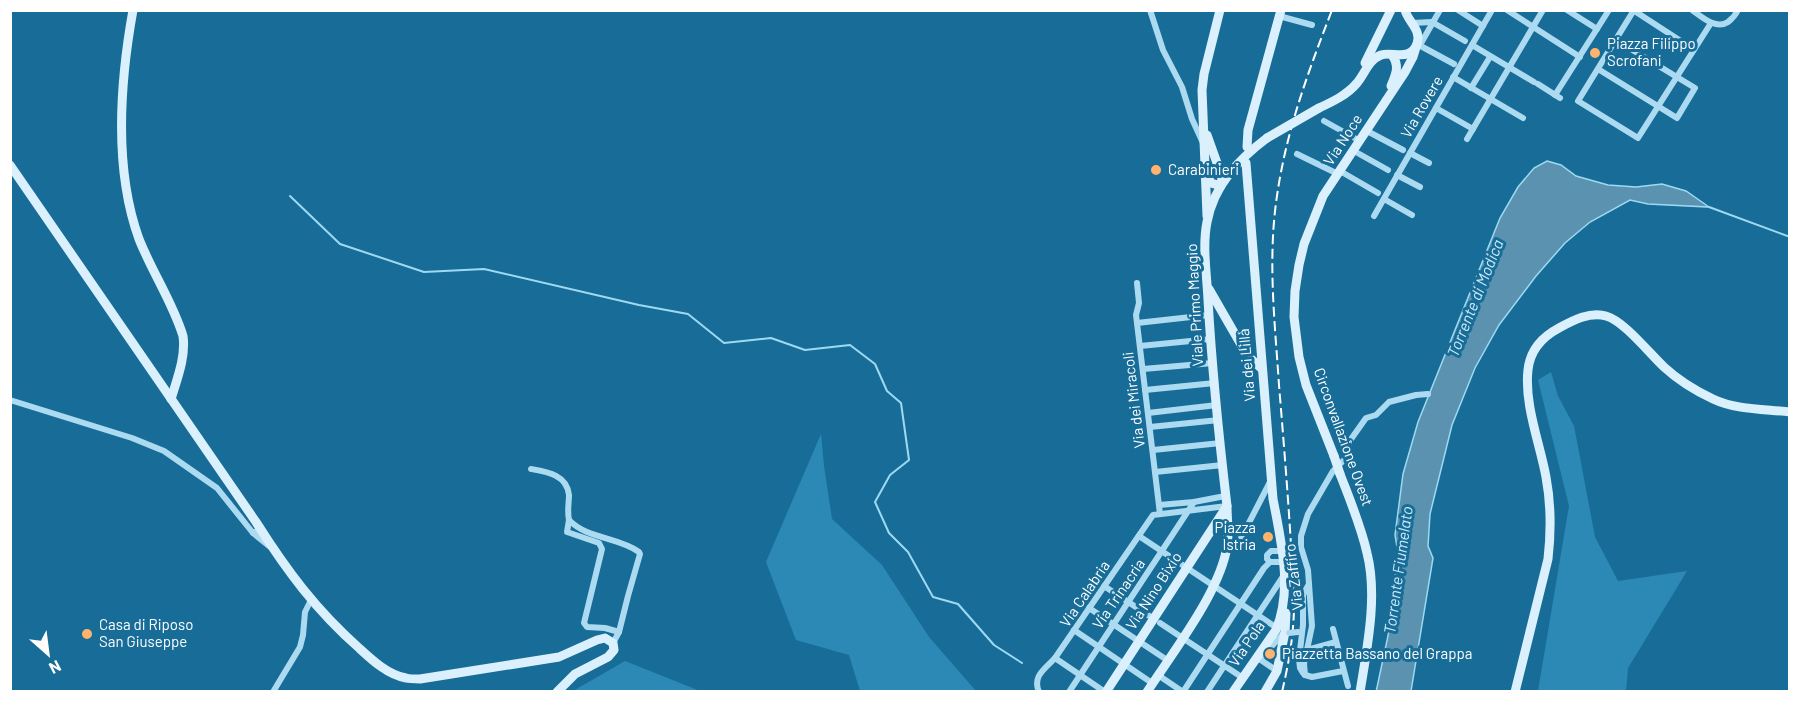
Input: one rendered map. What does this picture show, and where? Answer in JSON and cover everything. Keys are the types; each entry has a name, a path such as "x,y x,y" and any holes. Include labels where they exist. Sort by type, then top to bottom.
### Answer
{"street":[{"path":"133,10 126,46 121,100 126,180 131,211 139,238 183,336 182,363 171,399"},
{"path":"1149,10 1163,50 1182,87 1195,128 1209,148 1224,161 1241,163"},
{"path":"1205,172 1211,183 1221,186 1222,177 1209,148 1204,127 1203,90 1204,74 1220,10"},
{"path":"1348,90 1356,81 1391,10"},
{"path":"1348,90 1358,82 1373,60 1383,54 1398,56 1409,53 1418,44 1418,35 1404,10"},
{"path":"1386,99 1405,72 1418,44 1440,10"},
{"path":"1458,10 1484,26"},
{"name":"Via Rovere","path":"1374,216 1492,10"},
{"path":"1507,10 1580,57"},
{"path":"1467,139 1543,10"},
{"path":"1567,10 1594,27"},
{"path":"1472,45 1558,97 1594,27 1609,10"},
{"path":"1692,10 1711,23 1722,24 1728,22 1738,10"},
{"path":"1693,49 1635,12 1600,71 1578,100 1638,138 1711,23"},
{"path":"1247,147 1248,130 1278,13 1312,25"},
{"path":"1386,99 1397,70 1392,54 1382,45 1383,29 1389,22 1399,18 1411,22 1432,22 1465,41"},
{"path":"1600,71 1677,118 1695,88 1619,41"},
{"path":"1418,44 1454,64"},
{"path":"1471,88 1490,57"},
{"path":"1453,77 1523,118"},
{"name":"Viale Primo Maggio","path":"1227,551 1227,506 1209,315 1205,247 1207,222 1221,186 1267,138 1334,101 1348,90"},
{"name":"Via Noce","path":"1323,196 1386,99"},
{"path":"1436,108 1473,129"},
{"path":"1324,121 1360,141"},
{"path":"1367,131 1403,150"},
{"path":"1207,222 1205,172 1209,148"},
{"path":"1354,151 1388,170"},
{"path":"1410,153 1429,163"},
{"path":"1297,154 1378,193"},
{"name":"Via dei Lillà","path":"1241,163 1281,551"},
{"path":"10,165 171,399 257,531"},
{"path":"1398,175 1420,187"},
{"name":"Circonvallazione Ovest","path":"1323,196 1307,236 1299,265 1294,317 1301,366 1368,554 1371,576 1370,616 1360,692"},
{"path":"1384,199 1412,215"},
{"name":"Via dei Miracoli","path":"1137,283 1139,303 1136,315 1159,505 1157,514"},
{"path":"1208,285 1218,307 1247,355 1262,369"},
{"path":"1137,323 1209,315"},
{"path":"1515,692 1550,543 1546,478 1528,398 1527,381 1532,352 1544,338 1580,318 1605,315 1620,323 1679,380 1704,394 1731,405 1790,412"},
{"path":"1140,346 1211,339"},
{"path":"1143,369 1213,363"},
{"path":"1145,390 1215,383"},
{"name":"Via Zaffiro","path":"1305,675 1304,664 1312,626 1308,570 1301,547 1303,526 1308,514 1333,471 1344,460 1349,442 1366,418 1377,415 1389,402 1428,394"},
{"path":"10,400 132,438 164,451 217,488 271,547 311,600 345,636 375,661 405,678 420,680 559,657 597,640 604,639 613,643"},
{"path":"1148,413 1217,405"},
{"path":"1150,427 1219,420"},
{"path":"1153,450 1221,443"},
{"path":"1155,472 1223,465"},
{"path":"531,469 555,474 566,484 569,497 569,520 582,534 599,543 602,549 584,623 587,627 605,627 619,632"},
{"path":"1152,683 1205,603 1227,551 1238,544 1272,478"},
{"path":"1159,505 1226,496"},
{"name":"Via Trinacria","path":"1069,692 1194,502"},
{"path":"1157,514 1227,506"},
{"name":"Via Nino Bixio","path":"1106,692 1139,641 1157,621 1187,567 1227,506"},
{"name":"Via Calabria","path":"1038,688 1037,677 1055,658 1139,536 1157,514"},
{"path":"557,692 575,675 608,657 614,650 613,643 619,632 640,554 631,548 582,534"},
{"path":"1139,536 1283,631 1300,632"},
{"path":"1270,562 1267,555 1270,552 1281,551"},
{"name":"Via Pola","path":"1233,692 1283,631 1285,593 1281,551"},
{"path":"1074,630 1152,683 1183,692 1264,568 1270,562 1283,562"},
{"path":"1207,692 1284,575"},
{"path":"1309,584 1303,596 1300,668 1305,675 1312,677 1343,670"},
{"path":"1104,586 1243,678"},
{"path":"273,692 300,647 305,612 311,600"},
{"path":"1089,608 1167,660"},
{"path":"1333,629 1348,686"},
{"path":"1265,692 1277,671 1283,631"},
{"path":"1307,650 1336,642"},
{"path":"1055,658 1106,692"},
{"path":"1259,658 1277,671"}],"shaded area":[{"path":"1551,372 1558,396 1574,426 1595,537 1618,581 1687,571 1628,668 1626,691 1538,691 1569,506 1538,380"},
{"path":"821,434 832,519 882,565 929,637 976,691 860,691 849,655 796,640 766,562"},
{"path":"625,661 700,691 573,691"}],"water":[{"name":"Torrente Fiumelato","path":"1547,161 1561,165 1576,176 1608,185 1636,187 1662,184 1686,191 1709,207 1648,204 1630,200 1590,222 1565,243 1536,276 1499,325 1475,368 1452,425 1430,514 1428,546 1433,558 1411,691 1376,692 1388,636 1398,553 1395,535 1403,474 1418,422 1500,218 1518,187 1534,168"}],"waterway":[{"path":"290,196 340,244 424,272 484,269 688,314 724,343 771,338 805,350 850,345 875,364 887,391 901,403 909,460 890,475 875,502 889,533 908,552 933,597 958,604 994,645 1022,663"},
{"name":"Torrente di Modica","path":"1709,207 1790,237"}],"railway":[{"path":"1282,692 1291,648 1294,604 1274,317 1272,271 1274,226 1280,178 1291,129 1332,10"}],"place":[{"name":"Piazza Filippo Scrofani","path":"1595,53"},
{"name":"Carabinieri","path":"1156,170"},
{"name":"Piazza Istria","path":"1268,537"},
{"name":"Casa di Riposo San Giuseppe","path":"87,634"},
{"name":"Piazzetta Bassano del Grappa","path":"1270,654"}]}
